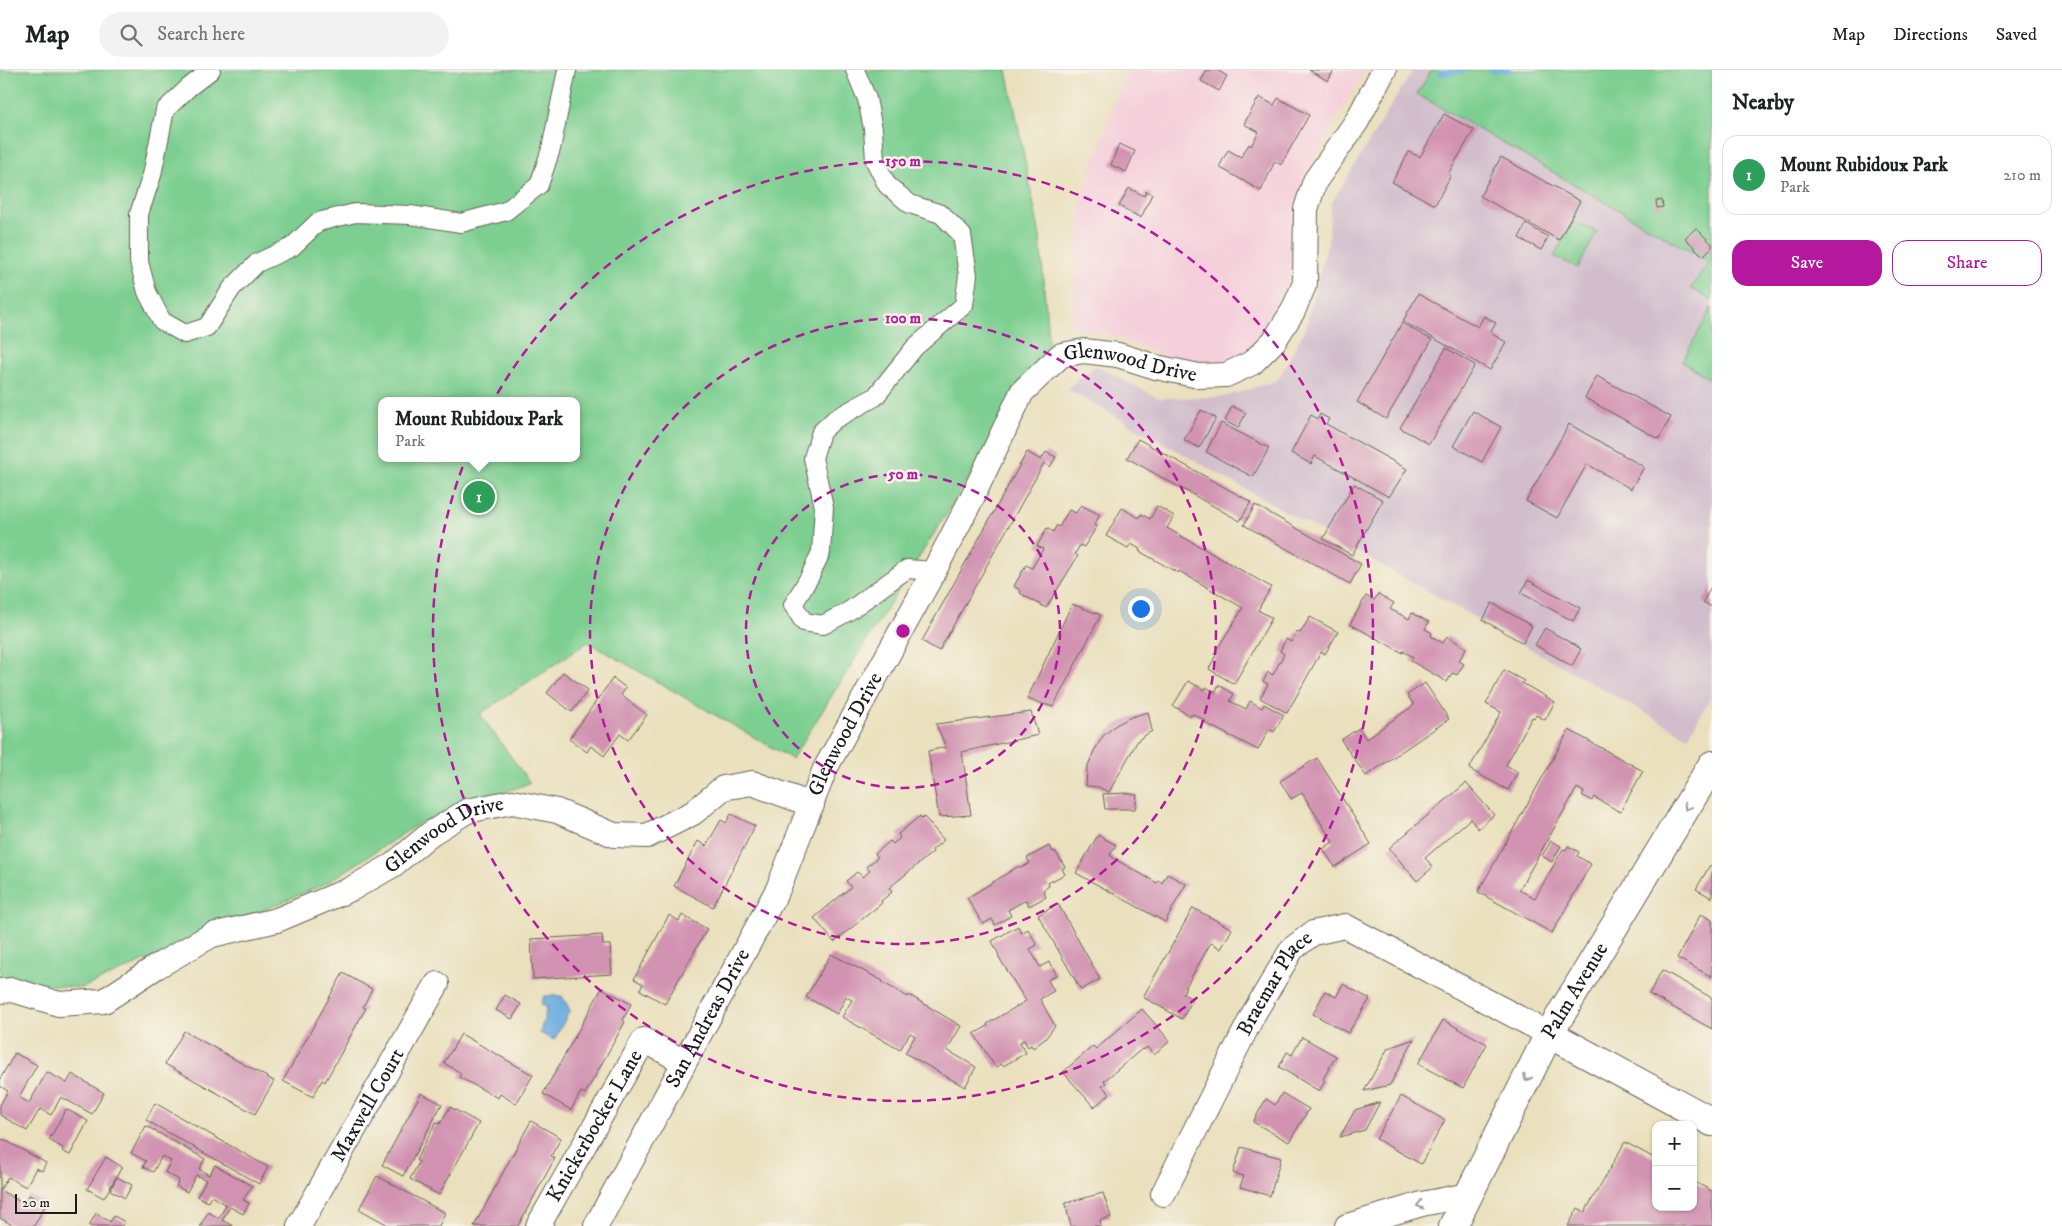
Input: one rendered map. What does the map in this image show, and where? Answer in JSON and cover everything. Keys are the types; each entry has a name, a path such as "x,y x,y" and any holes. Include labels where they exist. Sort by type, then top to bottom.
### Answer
{"street":[{"path":"212,70 188,88 165,110 152,175 139,214 139,262 147,292 162,321 185,334 207,327 232,288 257,263 292,247 318,222 356,213 410,215 461,223 506,211 539,185 550,149 567,70"},
{"path":"855,70 866,99 873,129 875,162 887,185 910,204 941,214 962,236 968,276 964,305 916,347 875,397 835,419 821,432 813,458 824,507 821,552 793,605 804,622 823,625 849,611 907,569 934,571"},
{"name":"Glenwood Drive","path":"0,991 13,990 59,1004 104,1001 212,935 277,920 351,889 393,865 430,834 467,811 512,802 558,811 614,835 647,836 693,812 723,788 752,783 812,805 826,770 971,500 1022,392 1061,355 1084,351 1118,355 1156,367 1198,376 1226,376 1252,363 1274,341 1293,311 1305,283 1306,209 1315,181 1356,121 1384,70"},
{"name":"Palm Avenue","path":"1453,1226 1549,1034 1712,765"},
{"name":"San Andreas Drive","path":"596,1226 778,889 812,805"},
{"name":"Braemar Place","path":"1163,1194 1254,1013 1292,949 1312,933 1345,926 1549,1034"},
{"name":"Maxwell Court","path":"299,1226 437,984"},
{"path":"1549,1034 1712,1122"},
{"name":"Knickerbocker Lane","path":"538,1226 644,1040 684,1062"},
{"path":"1347,1226 1422,1204 1468,1195"}],"shaded area":[{"path":"1128,70 1365,70 1309,168 1294,209 1295,260 1277,318 1259,346 1236,362 1197,366 1177,361 1105,333 1071,327 1082,196 1121,83"},
{"path":"1413,70 1712,70 1712,695 1688,737 1067,389 1095,366 1159,398 1224,397 1278,380 1305,329 1328,242 1331,204"}],"green space":[{"path":"0,70 1007,70 1040,236 1049,351 792,759 588,642 480,714 530,783 421,822 327,883 82,988 0,980"},
{"path":"1432,70 1712,70 1712,301 1691,288 1709,262 1417,94"},
{"path":"1573,221 1597,232 1578,268 1554,256"},
{"path":"1712,307 1712,380 1682,362"}],"water":[{"path":"544,996 562,996 570,1010 554,1040 540,1033 547,1008 541,1004"}],"building":[{"path":"1207,70 1217,70 1227,76 1219,91 1201,81"},
{"path":"1309,70 1334,70 1328,81"},
{"path":"1259,97 1274,105 1278,98 1309,115 1281,165 1275,161 1261,191 1219,167 1228,150 1241,157 1249,144 1251,146 1259,132 1244,124"},
{"path":"1444,114 1474,130 1448,174 1451,175 1435,205 1392,182 1409,152 1420,157"},
{"path":"1119,144 1135,151 1126,172 1111,165"},
{"path":"1501,157 1580,201 1559,240 1480,196"},
{"path":"1129,188 1144,196 1146,191 1152,194 1141,218 1119,206"},
{"path":"1662,200 1663,207 1657,208 1656,201"},
{"path":"1526,224 1548,237 1541,250 1519,238"},
{"path":"1696,228 1712,244 1712,247 1703,256 1685,238"},
{"path":"1418,294 1478,327 1484,316 1496,323 1490,333 1506,342 1490,370 1403,321"},
{"path":"1402,323 1432,340 1386,419 1357,402"},
{"path":"1446,348 1475,365 1429,444 1400,428"},
{"path":"1597,376 1671,417 1659,439 1585,398"},
{"path":"1232,406 1246,413 1238,428 1225,421"},
{"path":"1201,410 1216,418 1199,448 1184,440"},
{"path":"1473,411 1501,427 1482,462 1453,446"},
{"path":"1320,414 1329,419 1326,424 1407,469 1389,497 1315,456 1311,464 1291,453 1311,415 1318,419"},
{"path":"1221,423 1269,448 1253,477 1206,452"},
{"path":"1569,424 1644,467 1631,489 1587,464 1557,518 1526,501"},
{"path":"1138,439 1251,502 1240,521 1127,458"},
{"path":"1027,452 1041,460 1046,452 1056,457 1050,467 1044,463 939,651 922,641"},
{"path":"1354,484 1383,500 1352,555 1323,539"},
{"path":"1081,505 1100,515 1094,525 1097,526 1084,547 1080,545 1075,554 1078,556 1046,608 1020,593 1021,591 1014,586 1026,565 1032,568 1043,549 1037,546 1047,528 1053,532 1057,525 1059,527 1069,510 1076,513"},
{"path":"1255,505 1361,564 1350,584 1244,525"},
{"path":"1157,506 1174,516 1167,528 1271,587 1258,610 1272,618 1234,684 1209,669 1216,655 1214,654 1243,608 1179,571 1178,573 1139,551 1140,549 1131,544 1128,548 1106,536 1122,508 1139,518 1141,514 1150,519"},
{"path":"1528,580 1580,608 1573,621 1521,593"},
{"path":"1712,585 1712,607 1703,602"},
{"path":"1378,594 1394,603 1390,609 1409,619 1412,613 1429,622 1425,629 1432,633 1431,636 1443,643 1447,636 1466,648 1459,661 1464,664 1457,675 1452,673 1447,682 1411,661 1413,657 1403,651 1403,653 1350,624 1366,596 1374,600"},
{"path":"1492,603 1532,626 1523,643 1483,620"},
{"path":"1072,604 1101,615 1053,707 1027,699"},
{"path":"1310,617 1338,632 1325,654 1321,652 1287,713 1260,698 1268,684 1263,682 1268,672 1273,675 1284,654 1280,651 1286,639 1291,642 1297,632 1300,633"},
{"path":"1545,628 1581,649 1572,666 1535,645"},
{"path":"1504,670 1555,702 1545,720 1536,715 1534,718 1532,717 1506,765 1518,772 1508,790 1469,769 1501,712 1486,704"},
{"path":"563,672 588,690 572,712 547,693"},
{"path":"613,678 626,688 621,695 647,715 628,740 620,734 604,756 591,746 587,752 569,739"},
{"path":"1188,681 1205,690 1206,687 1215,692 1219,685 1234,694 1230,701 1246,709 1250,701 1262,708 1264,704 1284,715 1274,732 1269,729 1258,750 1205,723 1206,721 1193,714 1191,716 1173,706"},
{"path":"1425,683 1449,719 1366,776 1341,740 1359,728 1366,739 1414,705 1407,695"},
{"path":"1031,712 1038,735 962,752 971,815 939,817 928,751 946,747 936,724"},
{"path":"1148,712 1152,731 1138,740 1109,792 1098,787 1086,786 1087,768 1103,736 1116,725 1131,717"},
{"path":"1569,730 1643,771 1620,812 1594,797 1592,801 1582,795 1584,792 1577,788 1519,890 1535,898 1563,849 1566,850 1568,846 1579,852 1577,856 1591,864 1552,933 1478,892"},
{"path":"1317,758 1371,844 1335,867 1323,849 1333,842 1302,793 1291,799 1280,781"},
{"path":"1466,783 1494,815 1478,829 1470,819 1425,858 1433,867 1417,881 1389,848"},
{"path":"1127,793 1137,795 1135,809 1105,809 1103,794"},
{"path":"731,814 755,826 713,907 674,886 698,841 706,846 721,820 726,823"},
{"path":"920,816 922,819 924,817 944,840 932,850 933,852 889,888 892,892 881,901 882,903 834,942 814,918 851,887 846,881 857,872 863,877 870,871 866,867 878,857 875,854 890,841 893,844 900,838 898,834"},
{"path":"1098,835 1116,845 1110,855 1113,858 1157,883 1159,881 1162,883 1167,874 1186,884 1165,922 1076,873"},
{"path":"1551,841 1561,846 1552,862 1542,856"},
{"path":"1049,846 1053,852 1055,851 1065,867 1062,869 1065,874 1048,883 1049,886 1043,890 1046,897 1029,906 1026,900 1008,910 1011,916 995,925 992,919 983,924 967,898 1019,866 1021,868 1030,863 1027,858"},
{"path":"1710,865 1712,867 1712,898 1696,889"},
{"path":"1058,904 1100,979 1081,990 1038,915"},
{"path":"1193,908 1232,929 1221,949 1212,943 1209,946 1184,990 1183,994 1193,999 1182,1019 1143,997"},
{"path":"1701,914 1712,920 1712,977 1677,958"},
{"path":"669,915 679,921 682,915 707,929 665,1004 640,990 643,984 634,979"},
{"path":"1018,926 1021,933 1028,929 1037,945 1030,949 1040,967 1049,962 1057,975 1048,980 1054,991 1040,999 1055,1026 1045,1039 1033,1048 1031,1045 1028,1047 1024,1040 1020,1042 1026,1053 996,1068 974,1034 1026,1001 998,956 992,941"},
{"path":"602,935 603,945 610,945 612,974 533,979 531,939"},
{"path":"831,954 883,981 908,997 909,995 961,1026 947,1050 976,1067 965,1087 905,1053 915,1036 910,1033 900,1050 842,1017 852,1000 846,997 837,1014 806,997"},
{"path":"1662,970 1712,998 1712,1029 1649,994"},
{"path":"343,973 372,989 363,1007 366,1008 325,1082 322,1080 313,1097 283,1081"},
{"path":"1343,984 1370,999 1348,1033 1313,1014 1325,991 1336,997"},
{"path":"602,988 631,1004 623,1020 625,1022 585,1094 581,1092 571,1110 543,1094"},
{"path":"505,995 521,1004 512,1019 496,1010"},
{"path":"1142,1009 1170,1041 1154,1055 1147,1047 1144,1050 1143,1048 1104,1081 1106,1083 1102,1086 1110,1094 1094,1107 1063,1072 1093,1046 1096,1049"},
{"path":"1443,1020 1487,1044 1463,1088 1418,1064"},
{"path":"184,1031 274,1081 255,1114 165,1064"},
{"path":"461,1034 533,1075 516,1104 500,1094 498,1098 459,1077 461,1073 444,1063"},
{"path":"1302,1037 1336,1056 1323,1079 1325,1081 1319,1091 1279,1067 1287,1052 1292,1055"},
{"path":"1414,1039 1390,1085 1364,1091 1388,1048"},
{"path":"15,1053 37,1065 19,1097 29,1103 47,1072 67,1083 72,1074 104,1093 92,1114 61,1097 51,1115 40,1109 27,1131 0,1115 0,1105 8,1091 0,1086 0,1079"},
{"path":"421,1093 442,1104 403,1176 382,1165"},
{"path":"1282,1093 1309,1109 1289,1142 1253,1122 1266,1099 1275,1105"},
{"path":"1401,1096 1445,1120 1421,1164 1376,1139"},
{"path":"1380,1102 1365,1130 1340,1137 1355,1110"},
{"path":"155,1103 268,1167 259,1184 146,1120"},
{"path":"450,1107 479,1123 439,1195 410,1179 419,1162 416,1160 436,1122 440,1124"},
{"path":"66,1109 88,1121 70,1155 62,1151 63,1148 49,1140"},
{"path":"531,1121 561,1138 551,1156 555,1158 518,1226 474,1226"},
{"path":"146,1126 205,1159 199,1169 209,1175 215,1165 252,1186 243,1200 249,1203 243,1214 230,1207 222,1220 233,1226 200,1226 208,1212 219,1218 226,1205 211,1196 208,1202 197,1196 206,1180 196,1175 187,1192 176,1186 179,1180 165,1172 171,1161 162,1156 153,1172 143,1167 146,1161 131,1153"},
{"path":"3,1139 46,1163 42,1171 36,1168 26,1187 8,1177 0,1190 0,1144"},
{"path":"1625,1142 1652,1157 1652,1211 1697,1211 1697,1183 1712,1191 1712,1226 1568,1226 1578,1208 1585,1212"},
{"path":"1241,1147 1281,1158 1270,1196 1240,1187 1244,1176 1233,1173"},
{"path":"106,1157 122,1167 104,1198 87,1189"},
{"path":"377,1176 445,1213 439,1226 390,1226 359,1209"},
{"path":"117,1177 132,1185 125,1198 110,1190"},
{"path":"0,1190 24,1204 29,1195 46,1204 34,1226 14,1226 0,1218"},
{"path":"1103,1193 1111,1217 1100,1220 1101,1226 1071,1226 1065,1203"},
{"path":"96,1213 110,1222 114,1216 125,1222 122,1226 89,1226"}],"waterway":[{"path":"1441,73 1464,70"},
{"path":"1492,70 1509,70"}],"place":[{"name":"Mount Rubidoux Park","path":"479,497"}]}
